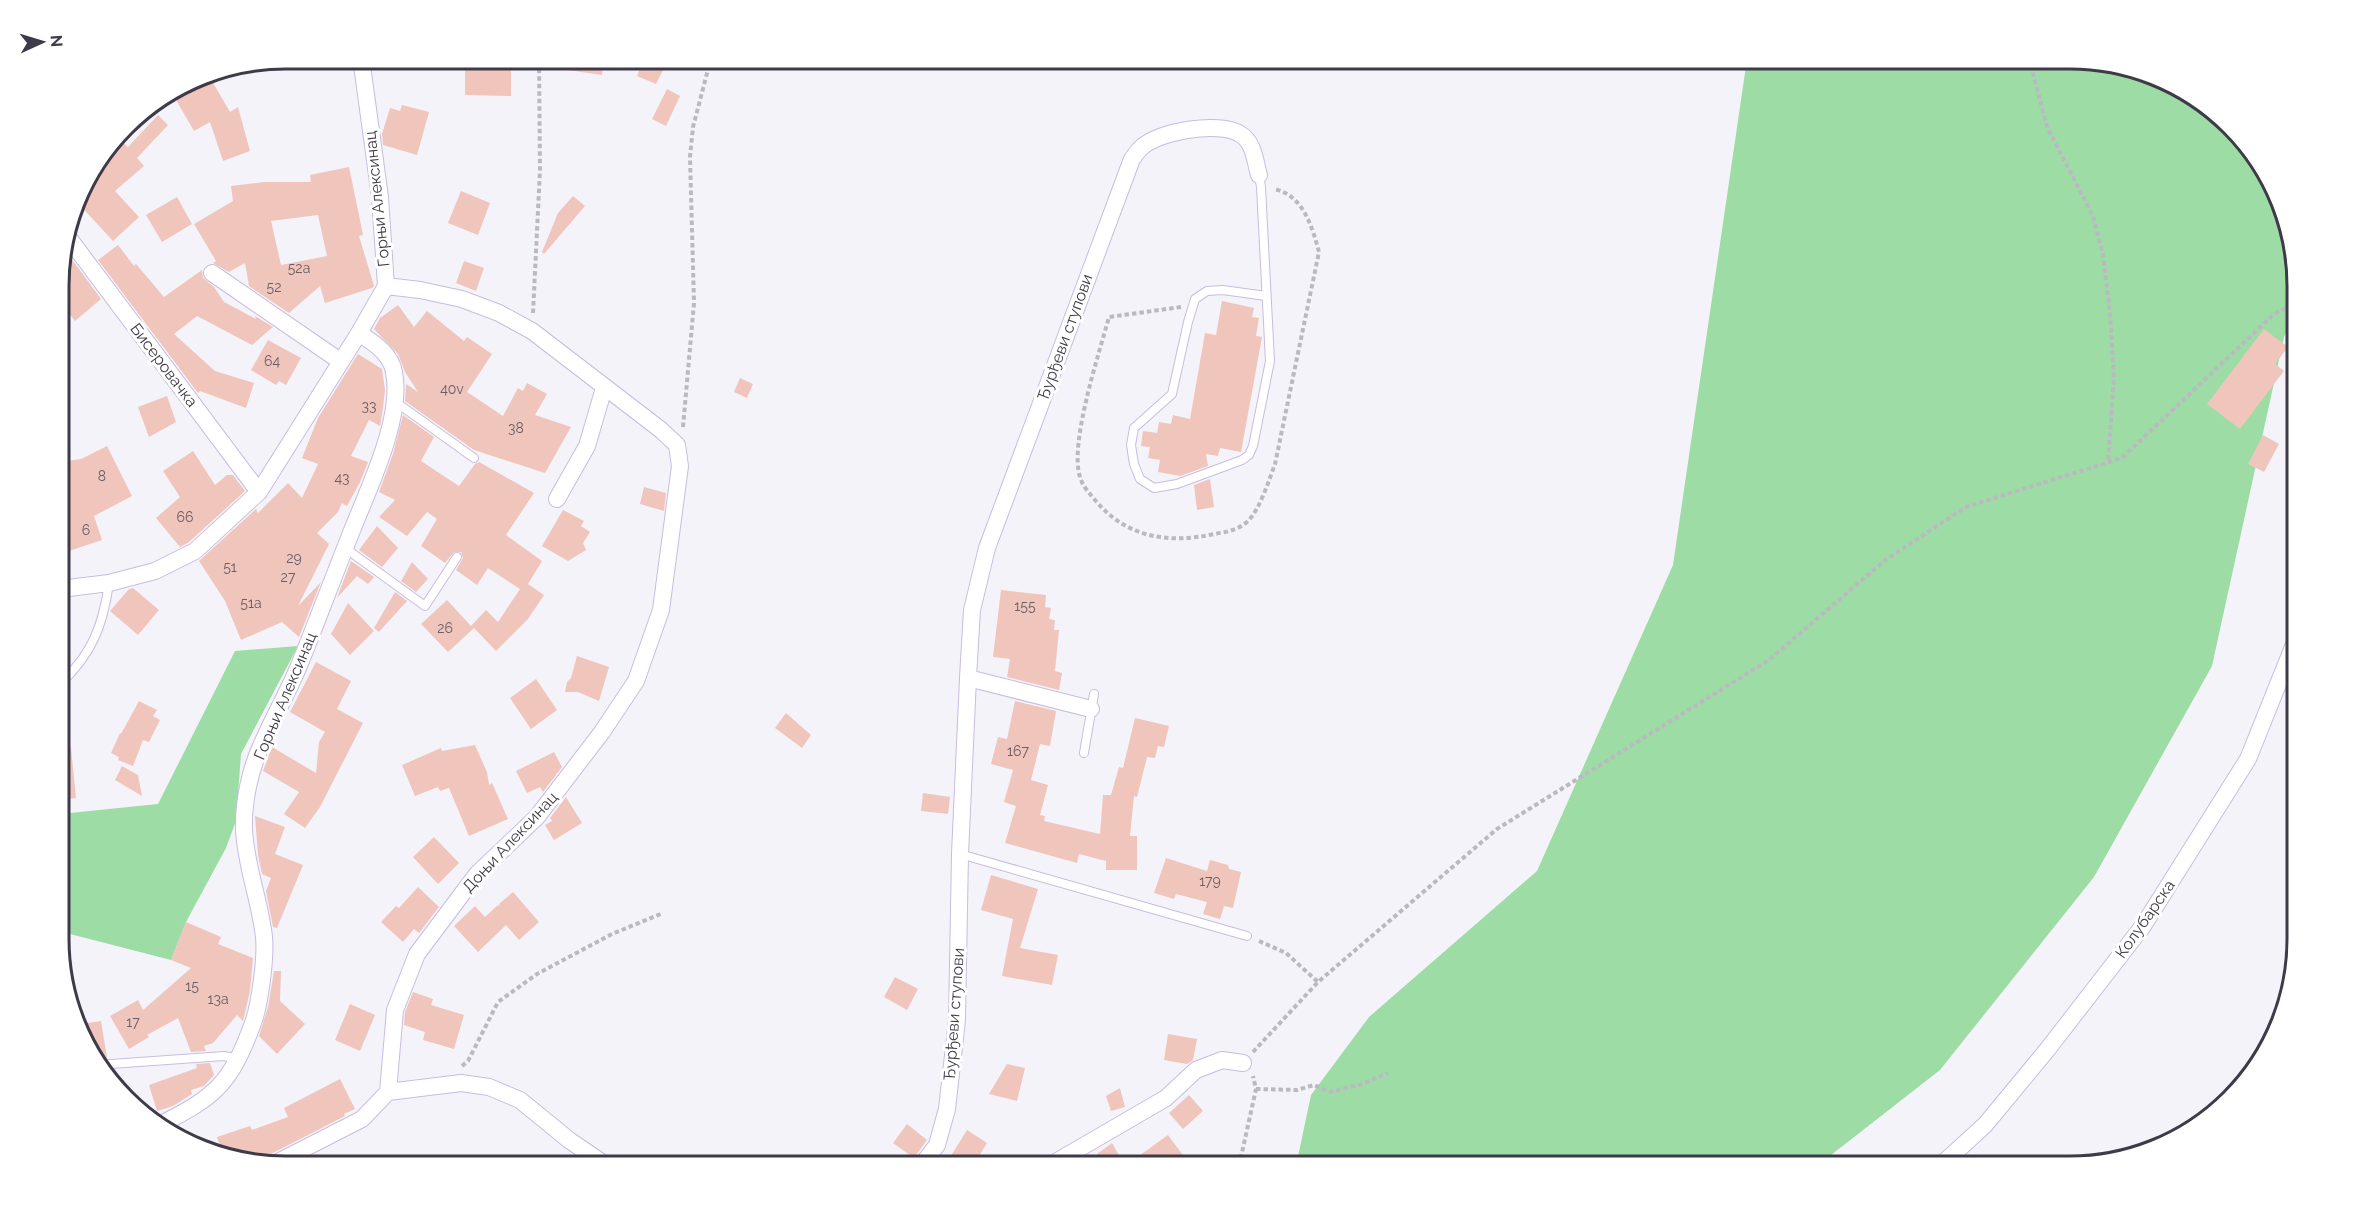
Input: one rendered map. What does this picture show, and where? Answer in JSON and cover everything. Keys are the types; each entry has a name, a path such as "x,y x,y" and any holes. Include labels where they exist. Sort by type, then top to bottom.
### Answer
{"street":[{"name":"Горњи Алексинац","path":"69,588 109,583 155,571 195,551 259,492 386,286 380,197 363,69"},
{"name":"Ђурђеви ступови","path":"929,1156 937,1145 947,1109 957,1020 960,854 972,610 986,551 1132,159 1141,147 1177,132 1224,128 1241,134 1251,146 1260,181"},
{"name":"Бисеровачка","path":"73,244 259,492"},
{"path":"212,273 340,361"},
{"path":"386,286 462,299 499,313 532,332 604,388 587,446 557,499"},
{"name":"Горњи Алексинац","path":"168,1121 197,1107 222,1086 239,1059 255,1020 262,977 264,939 248,866 244,828 249,786 260,748 297,670 379,462 397,403 394,370 380,346 359,333"},
{"name":"Доњи Алексинац","path":"388,1092 395,1010 417,954 477,874 537,817 602,732 636,681 661,610 680,466 677,445 604,388"},
{"name":"Колубарска","path":"1951,1156 1985,1125 2143,926 2248,759 2287,662"},
{"path":"968,678 1093,701"},
{"path":"1066,1156 1166,1098 1196,1070 1222,1060 1243,1063"},
{"path":"290,1156 362,1119 388,1092 461,1083 489,1087 520,1100 592,1156"}],"lane":[{"path":"1260,181 1270,361 1253,446 1249,455 1242,460 1178,484 1154,488 1140,479 1134,464 1131,446 1134,428 1172,394 1195,299 1208,291 1223,290 1266,296"},
{"path":"397,403 474,458"},
{"path":"345,548 425,606 457,557"},
{"path":"69,675 83,660 98,634 105,612 109,583"},
{"path":"1084,753 1093,701"},
{"path":"960,854 1247,936"},
{"path":"109,1064 224,1056 239,1059"}],"path":[{"path":"532,332 540,170 539,69"},
{"path":"683,431 694,303 690,157 693,127 708,69"},
{"path":"2032,69 2047,127 2093,216 2103,255 2110,313 2114,378 2108,462"},
{"path":"1193,305 1109,317 1080,432 1077,456 1080,479 1085,487 1099,505 1119,523 1143,534 1189,540 1235,530 1249,520 1262,496 1275,464 1319,252 1310,221 1291,195 1260,181"},
{"path":"1241,1156 1256,1089 1252,1074 1243,1063 1318,982 1497,829 1769,660 1884,561 1966,507 2122,458 2274,314 2287,308"},
{"path":"460,1067 468,1061 498,1002 537,974 612,934 663,914"},
{"path":"1247,936 1286,953 1318,982"},
{"path":"1256,1089 1297,1090 1314,1085 1330,1092 1362,1084 1388,1073"}],"green space":[{"path":"1746,69 2084,69 2112,73 2153,86 2178,98 2213,123 2242,154 2265,190 2280,230 2287,272 2287,330 2212,666 2094,877 1940,1070 1830,1156 1298,1156 1311,1095 1369,1017 1537,871 1673,565"},
{"path":"298,646 241,754 236,821 226,848 186,922 171,960 69,934 69,813 158,804 235,651"}],"building":[{"path":"465,69 511,69 511,96 465,95"},
{"path":"561,69 603,69 602,75"},
{"path":"640,69 664,69 656,84 637,76"},
{"path":"213,82 230,112 238,107 250,151 223,161 210,122 194,131 176,99"},
{"path":"667,89 680,96 666,126 652,119"},
{"path":"402,105 429,112 417,155 383,145 382,134 390,108 400,111"},
{"path":"158,115 168,125 137,158 144,166 115,191 139,217 113,241 84,209 91,190 114,154 124,142 128,147"},
{"path":"349,167 363,235 359,236 374,286 325,303 320,286 289,313 249,286 245,263 229,272 213,263 216,261 194,224 233,201 231,186 264,182 311,182 310,175","holes":["318,215 327,256 281,265 271,221"]},
{"path":"461,191 490,203 478,235 448,223"},
{"path":"573,196 585,206 544,254 542,252 558,213"},
{"path":"177,197 192,224 162,242 146,215"},
{"path":"118,245 134,266 136,264 164,297 202,270 203,278 214,287 224,302 273,327 252,345 197,316 174,334 215,371 254,383 246,408 200,391 198,393 98,260"},
{"path":"71,258 101,299 75,321 69,314"},
{"path":"464,261 484,268 476,291 456,283"},
{"path":"1222,301 1254,308 1252,317 1259,318 1256,336 1262,337 1241,452 1220,448 1218,456 1206,454 1208,466 1180,476 1158,472 1160,460 1148,458 1150,447 1141,446 1143,431 1157,433 1159,422 1171,424 1173,415 1190,419 1205,333 1216,335"},
{"path":"398,305 414,327 427,311 464,341 467,337 492,354 467,392 503,416 518,388 523,391 527,383 547,394 535,415 571,427 545,473 474,450 405,401 406,384 418,392 405,372 398,354 374,329 380,318"},
{"path":"2264,329 2287,346 2275,364 2284,371 2240,429 2207,404"},
{"path":"268,340 301,358 286,385 279,381 276,385 251,370"},
{"path":"358,354 382,369 385,390 380,426 369,420 351,456 368,462 360,482 347,506 342,503 338,512 317,533 329,544 298,606 321,582 299,637 282,622 241,640 225,601 199,561 256,509 258,513 288,483 302,498 318,464 302,458 318,418"},
{"path":"740,378 753,384 747,398 734,392"},
{"path":"167,396 176,422 149,437 138,407"},
{"path":"403,415 434,437 421,461 459,486 479,462 534,493 506,535 542,561 528,584 544,595 528,619 496,651 474,628 448,652 421,624 447,600 471,626 486,610 498,622 520,589 488,568 477,585 456,570 463,558 461,552 454,552 445,563 421,546 437,519 427,512 407,536 379,517 395,500 379,492 393,454"},
{"path":"2263,435 2279,444 2264,472 2248,464"},
{"path":"107,446 132,496 94,516 102,540 69,551 69,461 81,459"},
{"path":"193,451 215,485 227,475 233,475 245,491 189,542 180,547 156,518 180,497 163,471"},
{"path":"1210,479 1214,507 1197,510 1194,485"},
{"path":"644,487 666,493 664,511 640,504"},
{"path":"563,510 584,521 581,526 590,532 583,543 586,550 568,561 542,546"},
{"path":"377,526 398,548 382,567 359,550"},
{"path":"351,561 374,577 368,584 357,576 337,598"},
{"path":"412,562 428,579 416,592 401,581"},
{"path":"133,588 159,610 138,635 110,611 129,589"},
{"path":"1001,590 1046,595 1045,607 1051,608 1049,619 1055,620 1054,630 1059,630 1055,671 1062,673 1059,690 1007,677 1010,659 993,657"},
{"path":"395,592 407,601 379,632 374,628"},
{"path":"348,603 374,631 350,655 331,634"},
{"path":"577,656 609,667 599,701 578,692 565,692"},
{"path":"316,662 351,681 337,709 363,723 320,807 305,828 284,814 299,792 263,771 272,747 316,773 319,742 325,732 290,712"},
{"path":"536,679 557,710 531,729 510,698"},
{"path":"139,701 157,710 153,716 160,720 149,742 143,740 133,766 118,760 119,757 111,753"},
{"path":"1015,701 1056,711 1050,746 1040,744 1031,780 1048,785 1040,815 1045,816 1044,821 1100,834 1103,795 1111,795 1119,767 1123,768 1135,718 1169,726 1164,747 1158,746 1155,758 1147,757 1137,797 1134,796 1130,836 1137,836 1137,870 1106,870 1106,861 1079,854 1077,863 1005,843 1016,806 1004,802 1013,770 991,764 998,737 1007,739"},
{"path":"786,713 811,735 802,748 775,728"},
{"path":"475,745 487,772 489,785 492,783 508,819 469,836 449,788 440,791 438,787 415,796 402,765 441,748 442,751"},
{"path":"69,748 71,748 76,798 69,799"},
{"path":"554,752 562,767 543,792 540,787 527,793 516,771"},
{"path":"122,766 138,775 142,796 115,780"},
{"path":"923,793 950,797 948,814 921,811"},
{"path":"566,797 582,823 554,840 545,825 552,821 550,818"},
{"path":"255,816 285,827 275,854 303,865 277,928 273,927 266,891 271,878 262,874 258,855"},
{"path":"434,837 459,863 438,884 413,857"},
{"path":"1166,858 1207,871 1210,860 1228,865 1229,869 1241,872 1233,908 1224,906 1220,919 1203,914 1207,902 1176,894 1174,899 1154,893"},
{"path":"991,875 1038,889 1020,948 1058,955 1052,985 1002,976 1013,919 981,910"},
{"path":"418,887 439,907 419,933 414,929 403,942 381,922 396,906 399,908"},
{"path":"513,892 539,922 519,940 506,925 478,952 454,926 475,906 485,917"},
{"path":"186,922 221,937 218,944 253,958 250,991 243,1021 237,1015 213,1043 204,1046 206,1051 191,1052 178,1018 147,1035 149,1037 129,1049 110,1016 138,1000 143,1010 191,968 171,960"},
{"path":"274,971 281,971 280,1001 305,1024 277,1054 259,1036 268,1007"},
{"path":"895,977 918,989 907,1010 884,997"},
{"path":"413,992 433,999 431,1005 464,1015 454,1049 423,1040 425,1032 404,1025 405,1012"},
{"path":"350,1004 375,1015 360,1051 335,1040"},
{"path":"101,1021 107,1058 98,1047 86,1023"},
{"path":"1168,1034 1197,1039 1193,1060 1187,1064 1164,1060"},
{"path":"210,1063 214,1075 204,1086 191,1090 192,1094 173,1106 157,1111 149,1085 197,1068 196,1064"},
{"path":"1007,1064 1025,1068 1017,1101 989,1094"},
{"path":"340,1079 355,1109 269,1156 220,1145 217,1137 250,1126 252,1130 288,1117 284,1108"},
{"path":"1120,1088 1125,1107 1111,1111 1106,1096"},
{"path":"1189,1095 1203,1111 1183,1129 1169,1113"},
{"path":"907,1124 927,1140 915,1156 911,1156 893,1143"},
{"path":"967,1130 987,1143 979,1156 951,1156"},
{"path":"1168,1135 1184,1156 1139,1156"},
{"path":"1112,1143 1119,1156 1099,1156 1097,1154"}]}
